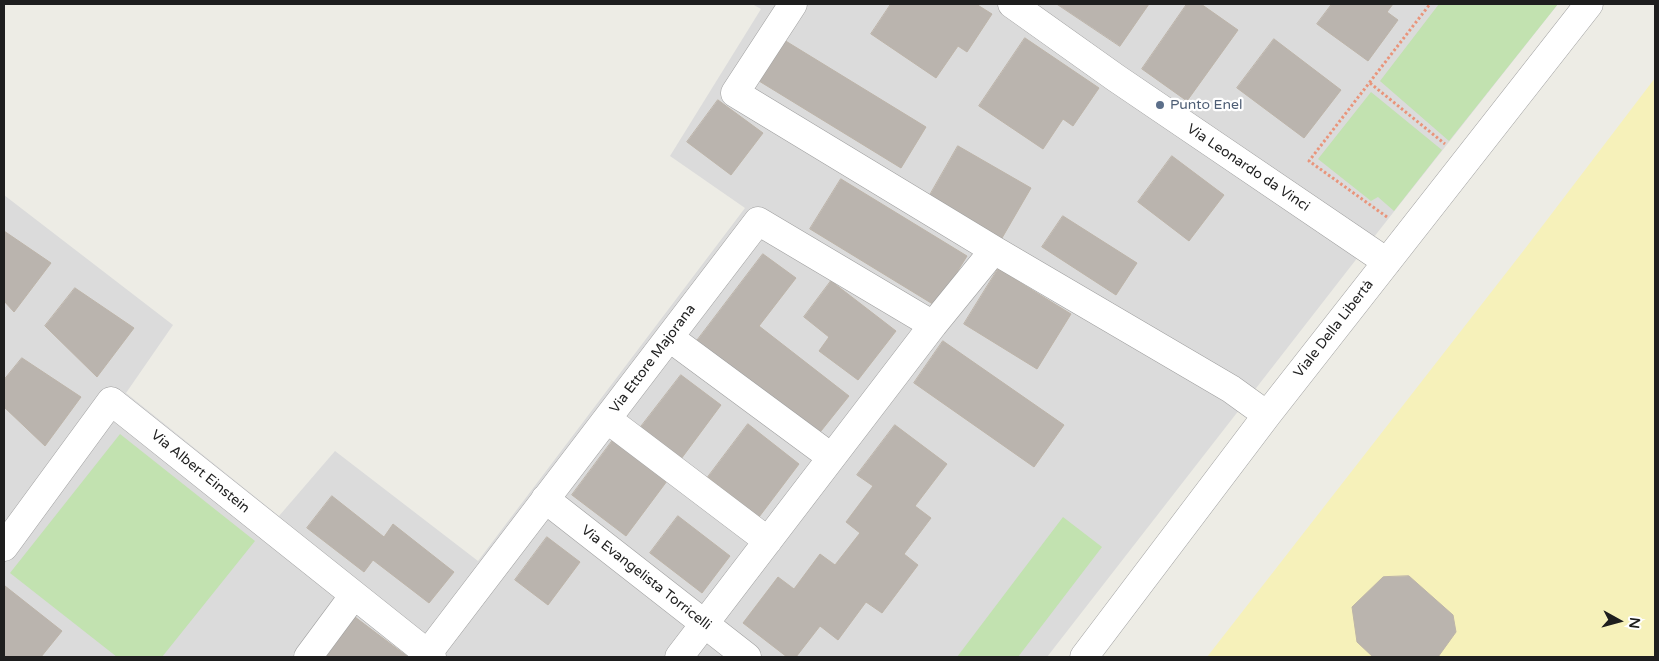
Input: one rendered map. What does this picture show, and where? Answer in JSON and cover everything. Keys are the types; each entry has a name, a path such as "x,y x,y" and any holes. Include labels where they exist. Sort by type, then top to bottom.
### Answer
{"street":[{"path":"793,4 735,93 994,250 1231,389 1267,415"},
{"name":"Via Leonardo da Vinci","path":"1012,4 1116,78 1387,262"},
{"name":"Viale Della Libertà","path":"1084,657 1267,415 1589,4"},
{"name":"Via Ettore Majorana","path":"428,656 544,499 607,420 758,221 933,324"},
{"path":"679,657 933,324 994,250"},
{"path":"670,338 831,457"},
{"name":"Via Albert Einstein","path":"4,547 111,400 428,656"},
{"path":"607,420 768,541"},
{"name":"Via Evangelista Torricelli","path":"544,499 747,657"},
{"path":"308,657 354,595"}],"path":[{"path":"1388,218 1309,161 1430,4"},
{"path":"1370,83 1466,161"}],"shaded area":[{"path":"752,4 1558,4 1351,266 1047,657 4,657 4,195 173,325 126,393 279,516 335,451 478,561 745,208 670,156 761,9"}],"green space":[{"path":"1439,4 1558,4 1449,141 1380,81"},
{"path":"1371,92 1442,150 1394,211 1378,197 1371,201 1318,159"},
{"path":"120,434 255,541 162,657 117,657 10,573"},
{"path":"1063,517 1102,547 1018,657 957,657"}],"sand":[{"path":"1655,78 1655,657 1207,657 1524,250"}],"building":[{"path":"891,4 976,4 992,14 967,52 958,46 936,78 871,34"},
{"path":"1057,4 1149,4 1120,46"},
{"path":"1187,4 1201,4 1238,30 1187,101 1142,69"},
{"path":"1332,4 1393,4 1387,12 1398,20 1368,61 1317,24"},
{"path":"1025,38 1099,88 1073,126 1063,119 1043,149 979,106"},
{"path":"1274,39 1341,90 1304,138 1237,88"},
{"path":"784,40 926,127 901,168 759,81"},
{"path":"718,100 763,133 731,175 687,142"},
{"path":"958,146 1031,188 1002,238 930,195"},
{"path":"1172,156 1224,195 1189,241 1138,202"},
{"path":"841,179 967,256 936,306 810,229"},
{"path":"1063,216 1137,263 1116,295 1042,247"},
{"path":"4,231 51,263 14,312 4,301"},
{"path":"763,254 796,278 759,326 849,396 817,436 696,342"},
{"path":"998,269 1071,314 1037,369 964,324"},
{"path":"831,281 896,331 858,380 819,351 829,337 804,317"},
{"path":"75,288 134,328 97,377 45,326"},
{"path":"943,341 1064,425 1034,467 914,383"},
{"path":"22,358 81,397 45,446 4,407 4,380"},
{"path":"681,375 721,405 681,459 640,428"},
{"path":"748,424 799,464 759,517 708,477"},
{"path":"895,425 947,464 915,506 931,518 904,554 918,565 882,613 866,602 838,640 820,626 796,657 787,657 743,623 778,577 794,589 820,554 835,565 860,533 846,522 873,486 857,475"},
{"path":"613,440 667,481 626,536 572,495"},
{"path":"332,496 384,537 393,524 454,572 429,603 373,560 364,572 307,528"},
{"path":"678,516 730,556 702,593 650,553"},
{"path":"547,537 580,562 548,605 515,580"},
{"path":"1409,576 1453,615 1456,632 1438,657 1373,657 1357,642 1352,607 1383,577"},
{"path":"5,586 62,631 41,657 4,657"},
{"path":"355,617 408,657 325,657"}],"place":[{"name":"Punto Enel","path":"1160,105"}]}
